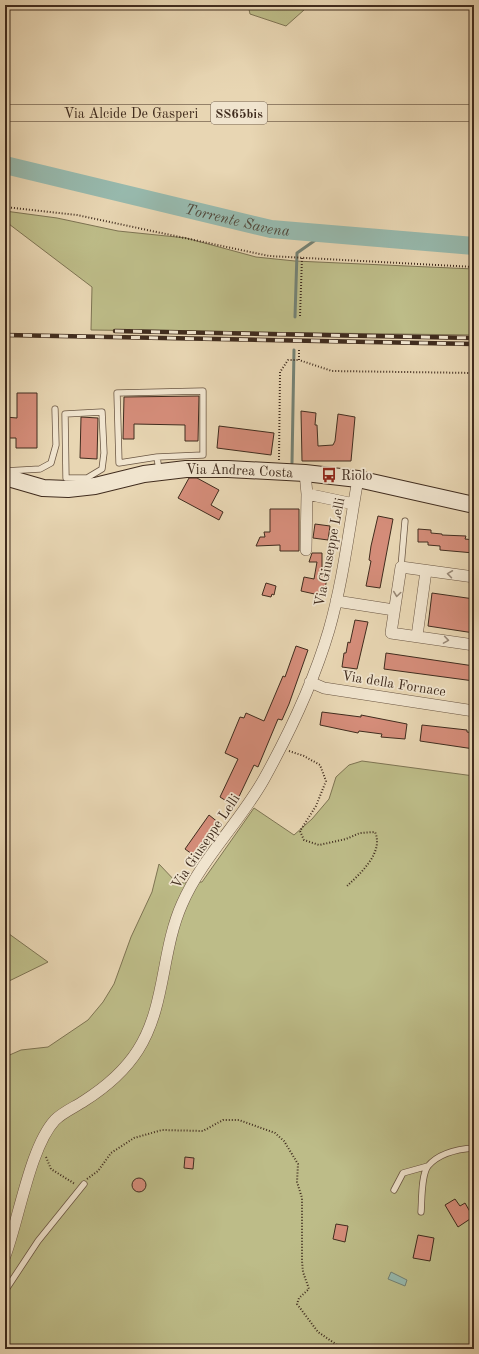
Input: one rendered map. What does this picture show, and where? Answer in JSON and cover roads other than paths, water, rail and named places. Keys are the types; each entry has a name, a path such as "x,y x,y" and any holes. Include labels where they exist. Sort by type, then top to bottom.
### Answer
{"main road":[{"name":"Via Alcide De Gasperi","path":"5,113 474,113"},
{"name":"Via Andrea Costa","path":"5,477 43,488 68,489 89,482 158,465 305,473 358,479 474,505"}],"street":[{"path":"305,473 307,494 306,550"},
{"name":"Via Giuseppe Lelli","path":"5,1256 40,1145 55,1120 116,1079 139,1050 153,1019 173,930 182,903 199,873 263,781 281,746 310,682 328,632 336,601 358,479"},
{"path":"307,494 354,504"},
{"path":"474,577 401,567 391,632 474,645"},
{"path":"417,636 426,571"},
{"path":"336,601 394,610"},
{"name":"Via della Fornace","path":"310,682 324,688 474,711"}],"lane":[{"path":"204,391 203,455 158,465 119,463 117,392 204,391"},
{"path":"5,471 40,469 51,463 56,445 55,410"},
{"path":"102,412 104,453 102,469 89,482 66,478 66,414 102,412"},
{"path":"401,567 405,521"},
{"path":"394,1190 403,1172 428,1166 444,1154 474,1148"},
{"path":"421,1212 422,1185 428,1166"},
{"path":"5,1291 38,1241 84,1183"}],"water":[{"path":"391,1272 407,1280 405,1286 388,1279"}],"waterway":[{"name":"Torrente Savena","path":"5,165 271,229 474,246"},
{"path":"295,317 297,253 324,234"},
{"path":"292,463 294,350"}],"railway":[{"path":"115,331 474,338"},
{"path":"5,335 474,344"}],"place":[{"name":"Riolo","path":"329,475"}]}
